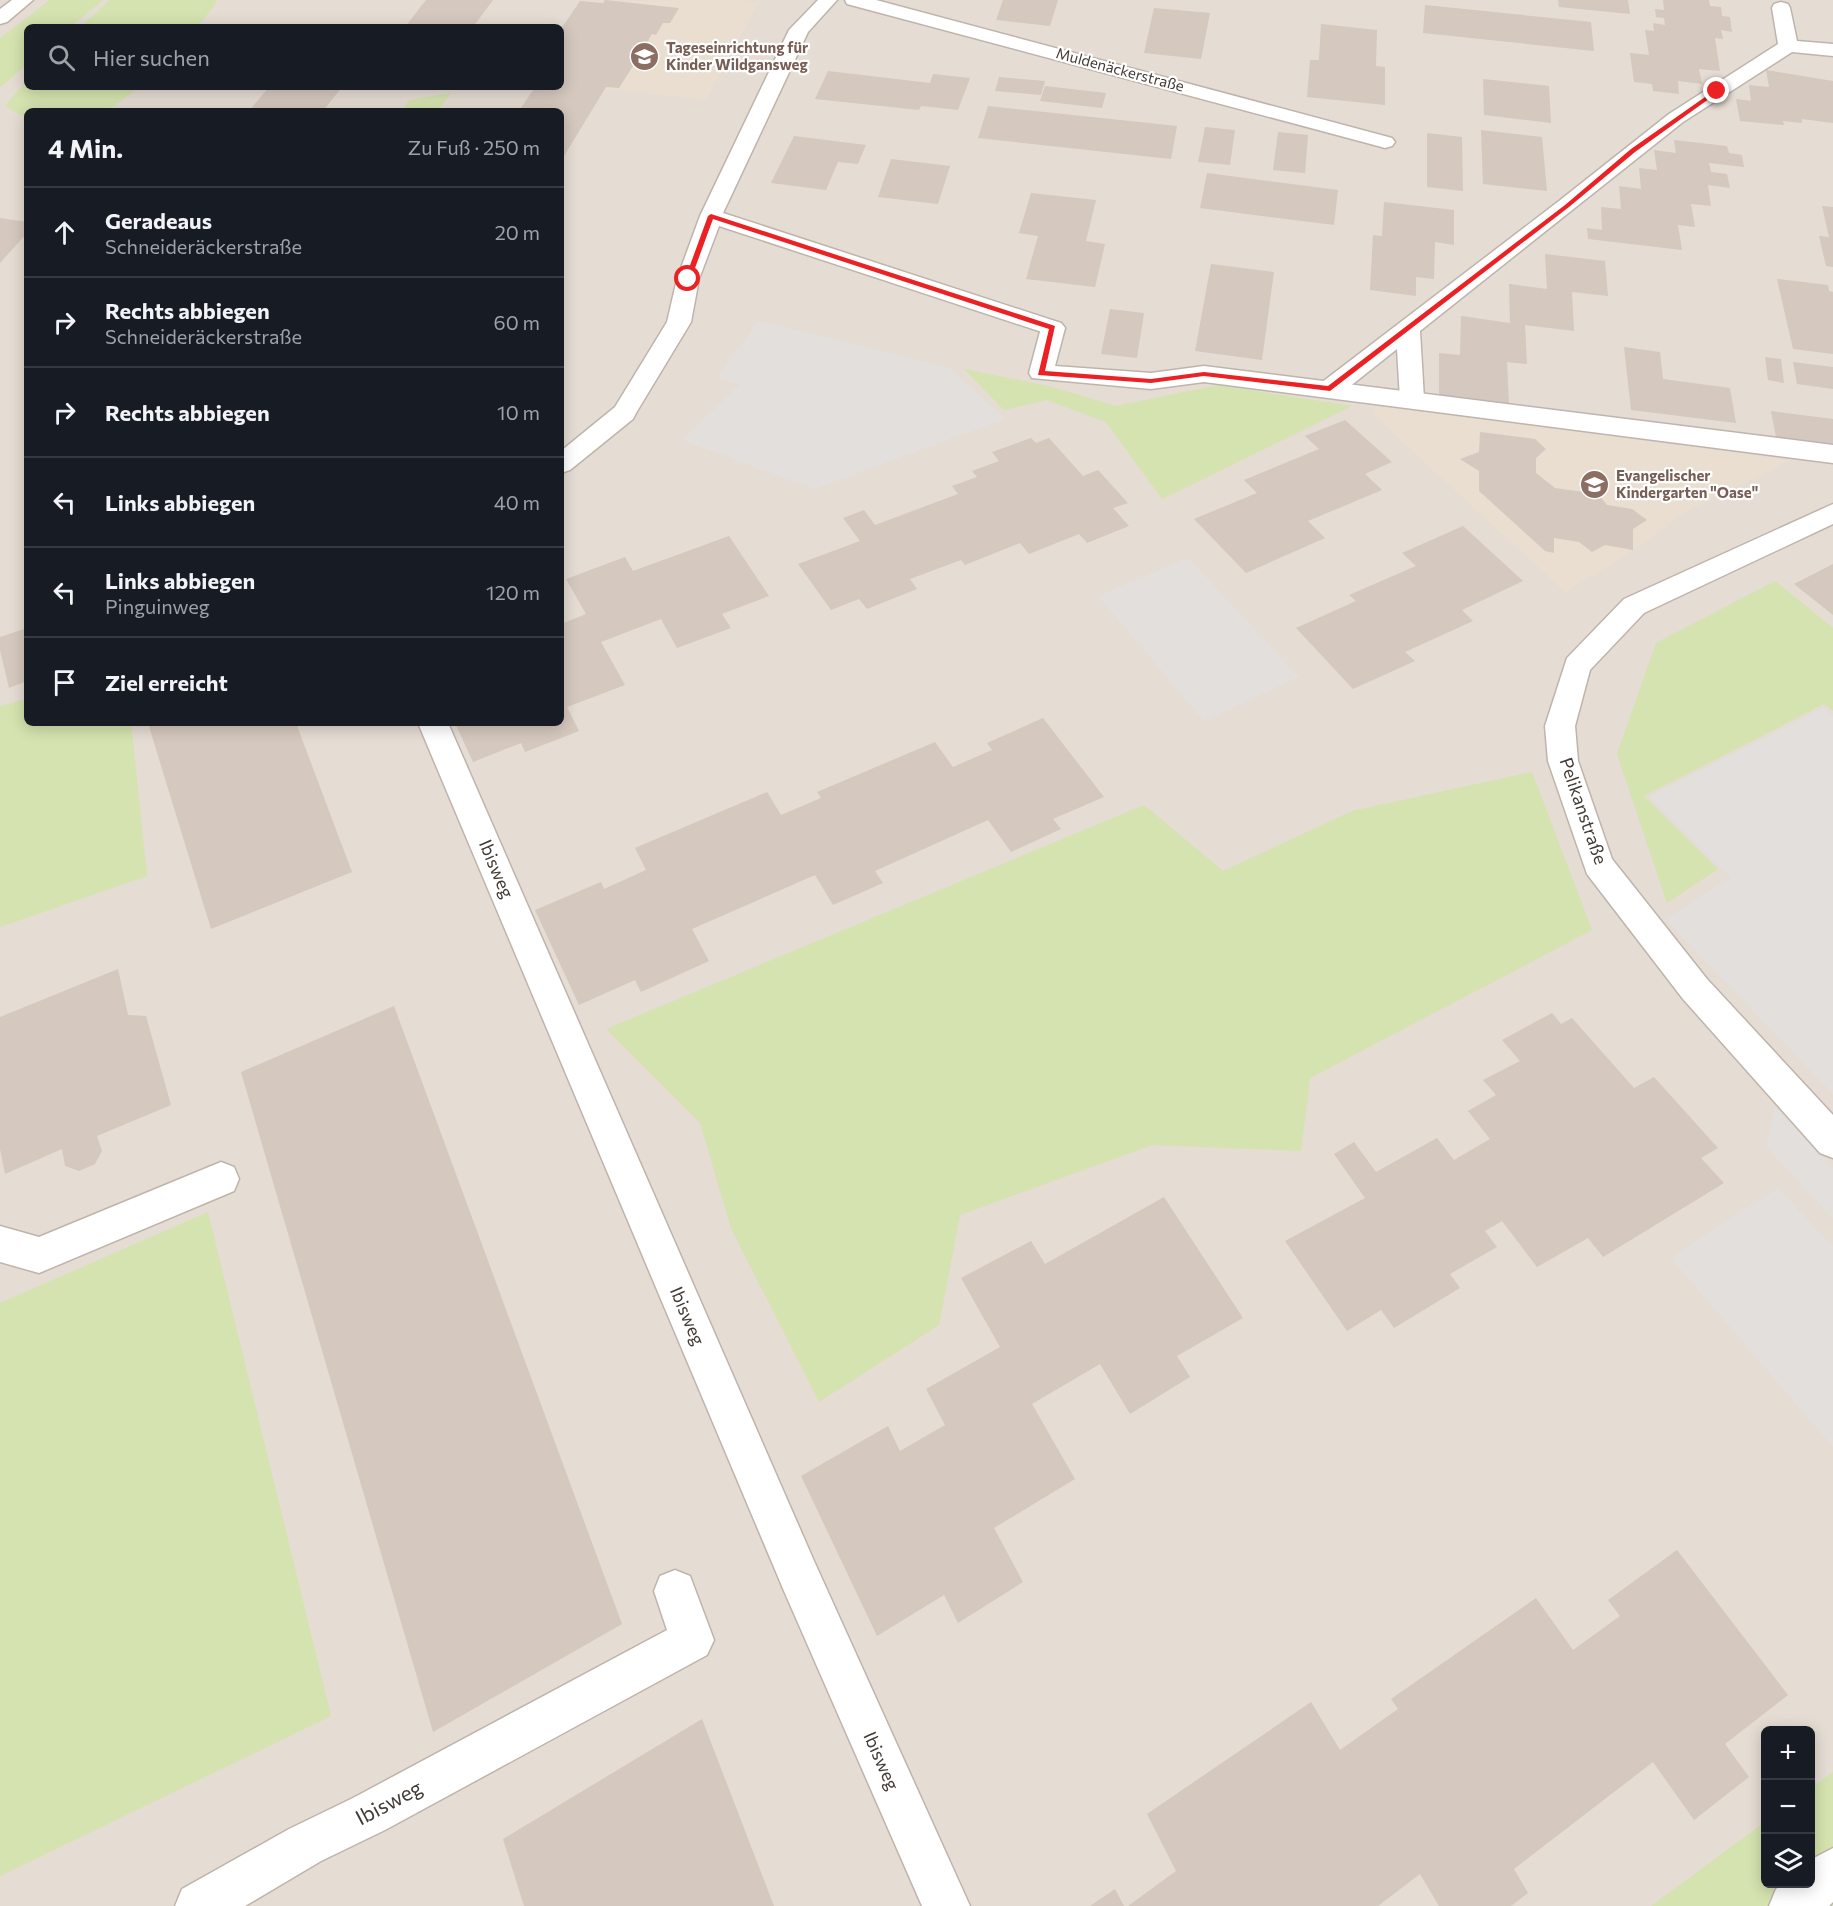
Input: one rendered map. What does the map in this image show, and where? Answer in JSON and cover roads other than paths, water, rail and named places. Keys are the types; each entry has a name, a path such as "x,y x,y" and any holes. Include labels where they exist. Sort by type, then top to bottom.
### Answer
{"street":[{"path":"0,18 24,0"},
{"path":"564,462 624,413 679,322 688,279 711,216 799,30 828,0"},
{"name":"Muldenäckerstraße","path":"854,0 1385,142"},
{"path":"1781,8 1788,46"},
{"path":"1330,389 1567,206 1633,150 1676,118 1788,46 1833,50"},
{"path":"711,216 1053,328 1041,373 1151,381 1204,374 1833,454"},
{"path":"1408,328 1412,399"},
{"name":"Pelikanstraße","path":"1833,513 1634,606 1577,666 1560,726 1563,761 1598,865 1695,989 1833,1141"},
{"name":"Ibisweg","path":"434,726 799,1576 946,1906"},
{"path":"0,1244 39,1255 221,1179"},
{"name":"Ibisweg","path":"199,1906 305,1845 379,1808 692,1640 675,1591"},
{"path":"1793,1906 1833,1870"}],"place":[{"name":"Tageseinrichtung für Kinder Wildgansweg","path":"645,57"},
{"name":"Evangelischer Kindergarten \"Oase\"","path":"1595,485"}]}
